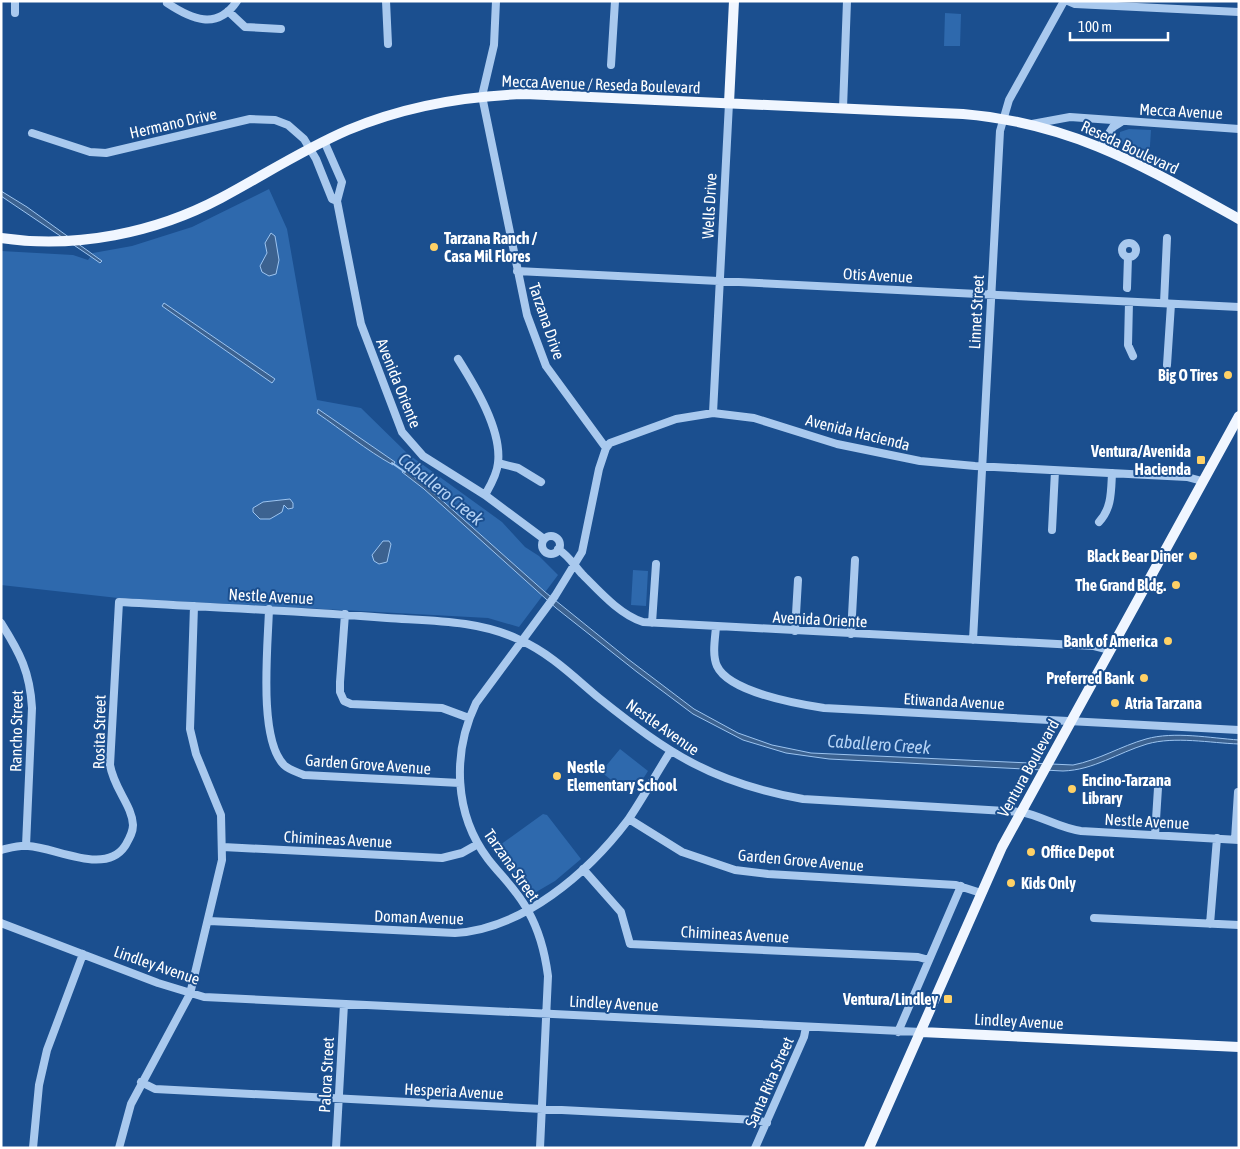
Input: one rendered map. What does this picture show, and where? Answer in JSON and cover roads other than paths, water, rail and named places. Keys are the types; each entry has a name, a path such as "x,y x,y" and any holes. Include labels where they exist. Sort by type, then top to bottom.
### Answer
{"main road":[{"name":"Wells Drive","path":"729,103 734,1"},
{"name":"Mecca Avenue / Reseda Boulevard","path":"1,238 71,241 107,237 147,228 194,211 324,141 368,122 402,111 482,96 544,94 843,108 1002,118"},
{"name":"Reseda Boulevard","path":"1002,118 1061,131 1101,146 1239,219"},
{"name":"Ventura Boulevard","path":"869,1148 981,893 1021,812 1202,480 1239,416"},
{"name":"Lindley Avenue","path":"921,1032 1239,1047"}],"street":[{"path":"15,1 15,13"},
{"path":"167,3 187,17 196,20 218,18 237,1"},
{"path":"386,1 388,44"},
{"name":"Tarzana Drive","path":"496,1 493,52 482,96 527,315 546,366 606,448"},
{"path":"611,65 615,1"},
{"path":"843,108 847,1"},
{"name":"Linnet Street","path":"973,640 1000,131 1002,118 1009,100 1064,1"},
{"path":"1068,1 1075,4 1239,12"},
{"path":"228,11 245,27 281,29"},
{"name":"Wells Drive","path":"713,413 729,103"},
{"name":"Mecca Avenue","path":"1032,124 1070,117 1239,129"},
{"name":"Hermano Drive","path":"32,133 90,152 106,153 250,119 264,118 288,125 303,137 311,148"},
{"name":"Mecca Avenue","path":"1101,146 1108,134 1121,122"},
{"name":"Avenida Oriente","path":"324,141 342,182 336,201 361,324 402,432 423,456 485,496 544,539"},
{"name":"Avenida Oriente","path":"311,148 332,198 336,201"},
{"path":"1167,238 1167,365"},
{"path":"1127,288 1128,258"},
{"name":"Otis Avenue","path":"517,271 1239,307"},
{"path":"1130,302 1128,345 1133,356"},
{"path":"458,359 475,387 495,434 498,448 498,463 485,496"},
{"name":"Avenida Hacienda","path":"606,448 617,440 654,425 713,413 754,418 837,444 880,454 944,464 1187,477 1202,480"},
{"path":"575,565 586,541 598,469 606,448"},
{"path":"498,463 518,468 541,482"},
{"path":"1052,530 1055,471"},
{"path":"1099,522 1107,512 1110,501 1112,473"},
{"name":"Avenida Oriente","path":"548,536 555,537 559,541 558,549 551,553 546,552 542,544 544,539 548,536"},
{"name":"Avenida Oriente","path":"558,549 569,556 575,565 628,616 652,624 1094,646 1110,650"},
{"path":"851,634 850,581 855,560"},
{"path":"652,624 656,564"},
{"name":"Tarzana Street","path":"540,1148 548,976 545,951 528,909 478,844 466,813 460,783 460,753 469,718 487,686 575,565"},
{"path":"795,631 798,580"},
{"name":"Nestle Avenue","path":"119,602 346,614 459,623 489,629 521,640 546,655 650,739 670,752 710,773 744,786 803,800 1021,812 1034,814 1049,823 1072,830 1237,839"},
{"name":"Rosita Street","path":"1,850 26,846 95,860 111,858 123,850 130,838 131,814 112,778 110,765 119,602"},
{"path":"119,1148 131,1104 141,1082 190,994 209,921 223,847 221,815 196,754 190,729 194,606"},
{"name":"Garden Grove Avenue","path":"269,609 266,691 268,716 280,760 289,769 304,776 460,783"},
{"path":"346,614 340,682 340,692 344,700 351,704 442,708 469,718"},
{"name":"Rancho Street","path":"1,623 18,649 27,670 31,687 32,708 26,846"},
{"name":"Etiwanda Avenue","path":"716,627 715,657 720,672 733,682 798,704 834,709 1239,730"},
{"name":"Doman Avenue","path":"209,921 455,933 475,932 499,925 528,909 583,869 607,846 628,819 670,752"},
{"path":"1155,836 1158,788"},
{"path":"1237,839 1238,792"},
{"name":"Garden Grove Avenue","path":"628,819 682,852 735,870 768,874 962,886 981,893"},
{"path":"1210,924 1217,838"},
{"name":"Chimineas Avenue","path":"223,847 442,858 462,853 478,844"},
{"name":"Chimineas Avenue","path":"583,869 621,912 630,944 918,957 928,960"},
{"path":"898,1032 962,886"},
{"path":"1094,918 1239,925"},
{"name":"Lindley Avenue","path":"1,923 190,994 204,997 806,1028 921,1032"},
{"path":"33,1148 39,1085 46,1050 83,954"},
{"name":"Palora Street","path":"336,1148 344,1004"},
{"name":"Santa Rita Street","path":"755,1148 806,1028"},
{"name":"Hesperia Avenue","path":"141,1082 155,1089 757,1120 767,1123"}],"waterway":[{"name":"Caballero Creek","path":"392,463 405,472"}],"place":[{"name":"Tarzana Ranch / Casa Mil Flores","path":"434,247"},
{"name":"Big O Tires","path":"1228,375"},
{"name":"Ventura/Avenida Hacienda","path":"1201,460"},
{"name":"Black Bear Diner","path":"1193,556"},
{"name":"The Grand Bldg.","path":"1176,585"},
{"name":"Bank of America","path":"1168,641"},
{"name":"Preferred Bank","path":"1144,678"},
{"name":"Atria Tarzana","path":"1115,703"},
{"name":"Nestle Elementary School","path":"557,776"},
{"name":"Encino-Tarzana Library","path":"1072,789"},
{"name":"Office Depot","path":"1031,852"},
{"name":"Kids Only","path":"1011,883"},
{"name":"Ventura/Lindley","path":"948,999"}]}
